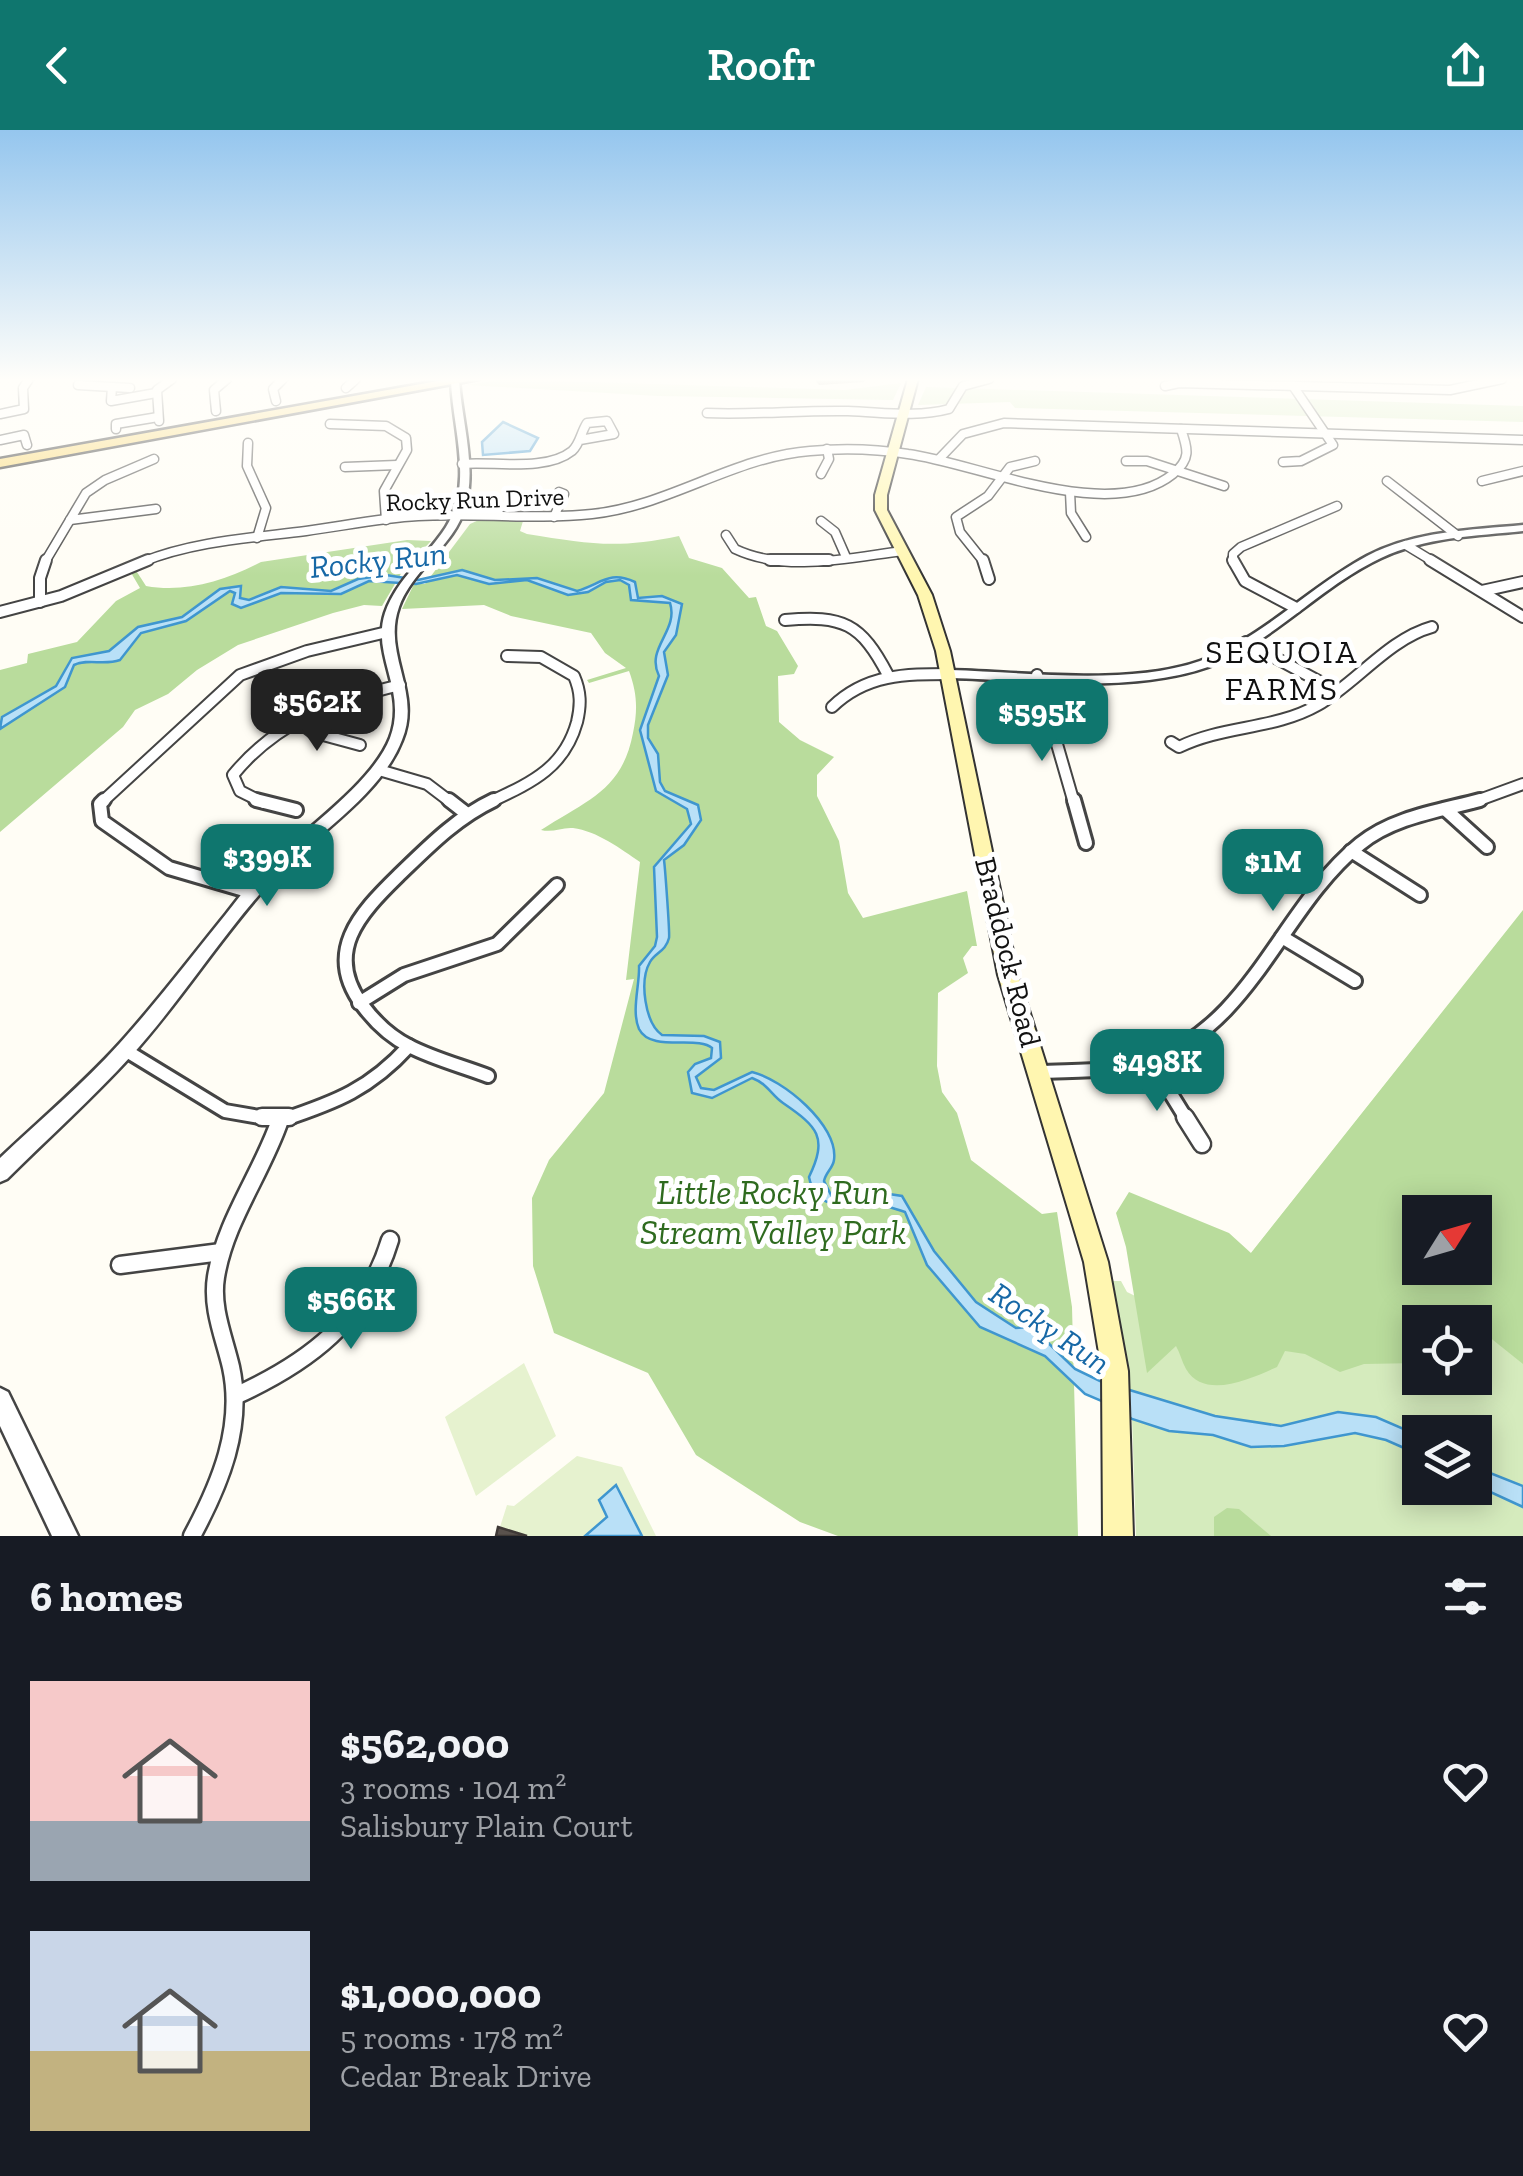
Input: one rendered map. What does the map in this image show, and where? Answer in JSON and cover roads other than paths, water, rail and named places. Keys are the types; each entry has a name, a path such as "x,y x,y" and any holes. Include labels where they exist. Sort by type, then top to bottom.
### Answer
{"main road":[{"path":"0,461 87,445"},
{"path":"0,461 92,445"},
{"name":"Braddock Road","path":"895,445 880,505 929,604 950,674 1008,975 1089,1232 1115,1371 1118,1536"}],"street":[{"path":"248,445 246,466 266,508 257,538"},
{"path":"386,520 384,491 408,445"},
{"path":"0,1172 125,1050 251,892 379,770 401,726 404,711 386,632 404,583 455,516 464,496 460,445"},
{"path":"462,464 546,461 569,452 576,445"},
{"path":"939,459 953,445"},
{"path":"1178,471 1189,452 1186,445"},
{"path":"1282,462 1302,461 1328,451 1333,445"},
{"path":"821,474 829,459 828,449"},
{"name":"Rocky Run Drive","path":"0,612 40,602 166,554 386,520 554,516 634,506 746,463 828,449 939,459 1000,479 1070,492 1137,489 1164,481 1178,471"},
{"path":"40,602 38,582 45,556 78,502 90,489 154,459"},
{"path":"989,579 984,557 959,533 955,520 963,509 988,496 1013,465 1035,461"},
{"path":"1126,461 1147,461 1224,486"},
{"path":"345,467 397,465"},
{"path":"1482,481 1523,471"},
{"path":"1386,481 1458,536"},
{"path":"554,516 564,494 559,492"},
{"path":"1070,492 1071,514 1086,537"},
{"path":"1296,608 1241,578 1233,568 1232,554 1337,506"},
{"path":"70,520 156,509"},
{"path":"822,521 835,532 846,557"},
{"path":"832,708 853,688 888,675 1169,672 1212,661 1370,559 1406,545 1523,528"},
{"path":"726,535 734,548 762,559 796,562 902,551"},
{"path":"1406,545 1523,616"},
{"path":"1482,591 1523,582"},
{"path":"785,620 827,616 841,620 872,644 888,675"},
{"path":"1175,744 1245,732 1291,718 1337,691 1414,632 1432,627"},
{"path":"251,892 154,860 102,821 100,804 240,676 308,651 386,632"},
{"path":"1246,642 1337,691"},
{"path":"488,1076 409,1046 359,1003 348,984 344,966 347,943 369,904 467,814 538,780 560,762 573,740 582,698 574,676 542,656 507,656"},
{"path":"1038,675 1086,842"},
{"path":"296,810 242,795 232,782 237,769 296,720 354,696 400,685"},
{"path":"296,720 312,732 360,745"},
{"path":"379,770 426,784 467,814"},
{"path":"1038,1072 1150,1060 1194,1040 1214,1024 1351,851 1388,827 1523,784"},
{"path":"1445,809 1487,847"},
{"path":"1351,851 1420,895"},
{"path":"359,1003 404,975 497,944 557,885"},
{"path":"1282,938 1356,981"},
{"path":"125,1050 225,1111 280,1120 325,1108 362,1089 409,1046"},
{"path":"1150,1060 1202,1144"},
{"path":"192,1536 226,1455 235,1396 216,1304 221,1252 266,1164 280,1120"},
{"path":"235,1396 292,1370 332,1338 375,1284 385,1264 390,1240"},
{"path":"120,1265 221,1252"},
{"path":"0,1400 57,1532"}],"water":[{"path":"482,445 534,445 530,451 483,455"},
{"name":"Rocky Run","path":"462,570 495,580 537,578 577,591 618,577 635,582 638,598 662,596 682,604 676,635 664,652 668,675 648,725 648,738 658,754 660,782 665,791 698,805 701,820 684,845 664,860 669,938 650,962 644,990 651,1021 662,1035 704,1036 720,1042 721,1058 696,1077 701,1088 714,1090 752,1072 792,1094 828,1132 833,1163 824,1181 832,1197 876,1192 902,1196 934,1251 976,1302 1016,1328 1028,1327 1039,1334 1075,1369 1100,1381 1215,1416 1281,1426 1338,1412 1376,1417 1402,1428 1402,1447 1355,1433 1284,1446 1251,1447 1213,1435 1169,1431 1132,1419 1116,1407 1085,1394 1045,1356 980,1327 927,1265 905,1212 874,1204 834,1204 818,1196 809,1177 818,1152 816,1134 812,1126 762,1083 752,1078 712,1098 692,1093 688,1072 695,1064 711,1058 712,1048 645,1036 636,1014 639,966 655,946 657,937 654,867 691,824 687,809 656,791 640,730 659,676 656,657 670,622 670,603 631,600 629,585 620,580 568,595 527,580 489,584 457,575 416,584 369,581 341,594 281,593 241,608 232,604 235,593 230,591 186,621 141,633 120,660 74,665 65,687 0,729 2,717 56,686 72,658 109,651 138,627 182,617 220,589 241,586 240,598 249,600 281,587 331,591 358,579 386,575 418,580"},
{"path":"1492,1474 1523,1486 1523,1507 1492,1493"},
{"path":"616,1485 642,1536 585,1536 607,1517 599,1500"}],"district":[{"name":"SEQUOIA FARMS","path":"1282,670"}],"park label":[{"name":"Little Rocky Run Stream Valley Park","path":"773,1212"}]}
